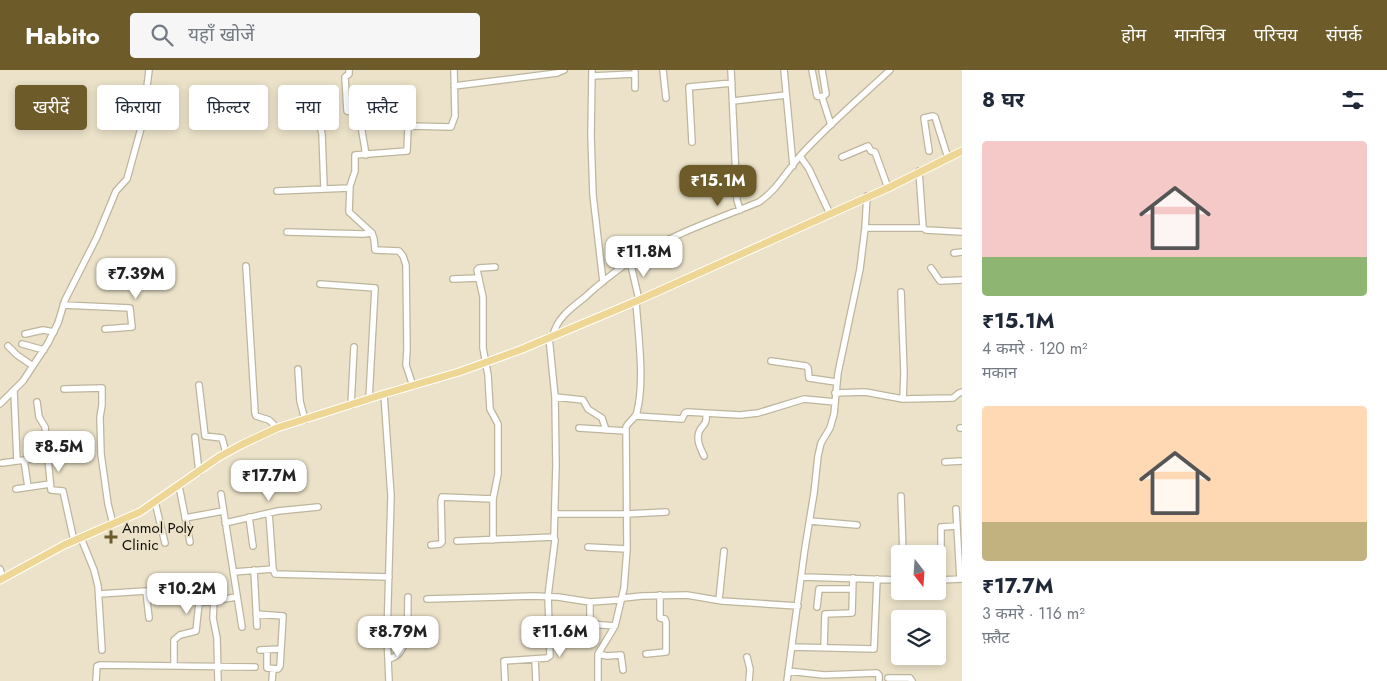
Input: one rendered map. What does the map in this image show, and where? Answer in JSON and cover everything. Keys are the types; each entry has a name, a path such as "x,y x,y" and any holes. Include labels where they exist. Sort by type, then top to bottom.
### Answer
{"main road":[{"path":"1,579 74,541 140,512 226,453 276,428 486,362 638,301 888,188 962,151"}],"street":[{"path":"0,404 14,391 44,350 54,332 63,305 98,237 116,191 127,179 143,121 149,70"},
{"path":"349,70 349,74 345,77 347,111 359,114 366,155"},
{"path":"413,386 405,361 407,349 406,265 403,256 399,252 375,250 372,233 349,212 350,188 355,171 355,156 407,151 408,127 410,126 451,127 455,116 454,70"},
{"path":"526,76 536,70"},
{"path":"454,86 561,72 564,70"},
{"path":"663,70 666,98"},
{"path":"731,70 737,200 740,210"},
{"path":"784,70 793,166"},
{"path":"812,70 817,96 822,97"},
{"path":"822,70 826,94 822,97"},
{"path":"505,681 504,661 547,658 550,656 548,596 555,540 556,465 555,397 551,336 556,324 603,282 630,261 698,226 765,198 772,192 800,156 831,124 890,70"},
{"path":"603,282 593,195 590,136 592,73 635,72 635,88"},
{"path":"692,142 689,87 732,84"},
{"path":"733,101 786,95"},
{"path":"822,97 831,124"},
{"path":"929,150 924,120 933,116 936,117 948,158"},
{"path":"321,130 324,188"},
{"path":"842,157 868,146 871,151 875,152 888,188"},
{"path":"800,156 809,169 830,214"},
{"path":"920,171 923,228"},
{"path":"277,191 350,188"},
{"path":"787,681 818,456 833,420 836,382 854,302 865,228 867,196"},
{"path":"865,228 923,228 926,230 962,232"},
{"path":"287,232 372,233"},
{"path":"954,253 962,252"},
{"path":"630,261 638,301 641,368 636,416"},
{"path":"246,266 255,415 270,420 276,428"},
{"path":"493,540 493,499 498,474 498,424 490,409 489,384 483,348 483,297 478,269 495,267"},
{"path":"931,268 940,281 962,280"},
{"path":"453,279 479,278"},
{"path":"320,284 375,288 369,399"},
{"path":"901,292 903,398"},
{"path":"63,305 130,308 132,327 105,329"},
{"path":"25,334 43,330 54,332"},
{"path":"22,344 44,350"},
{"path":"8,346 33,366"},
{"path":"351,405 354,347"},
{"path":"771,361 806,366 809,378 836,382"},
{"path":"298,369 300,401 305,420"},
{"path":"199,385 205,435 222,438 226,453"},
{"path":"64,389 102,388 100,416 101,454 108,504 113,524"},
{"path":"14,391 17,461"},
{"path":"836,392 865,392 903,398 953,398 962,392"},
{"path":"384,394 391,496 389,681"},
{"path":"555,397 583,400 588,409 603,420 606,430"},
{"path":"598,681 598,654 615,626 623,598 627,549 626,431 628,422 636,416 681,419 684,418 687,412 726,416 751,414 807,399 835,402"},
{"path":"37,402 38,413 44,427 51,491 62,491 74,541"},
{"path":"704,456 698,441 699,432 706,423 706,414"},
{"path":"579,428 626,431"},
{"path":"195,437 199,472"},
{"path":"2,463 47,457"},
{"path":"24,460 28,487"},
{"path":"946,462 962,461"},
{"path":"16,490 50,484"},
{"path":"179,486 190,542"},
{"path":"220,494 242,627"},
{"path":"901,496 903,545"},
{"path":"431,545 442,543 442,497 493,499"},
{"path":"155,502 165,544"},
{"path":"225,523 269,513 318,507"},
{"path":"946,580 961,579 956,509"},
{"path":"186,518 223,511"},
{"path":"554,514 666,512"},
{"path":"269,513 275,574 389,577"},
{"path":"249,517 253,546"},
{"path":"810,521 857,525"},
{"path":"940,545 941,527 957,526"},
{"path":"457,541 554,537"},
{"path":"81,538 94,570 99,594 102,650"},
{"path":"588,547 627,549"},
{"path":"719,600 724,551"},
{"path":"234,572 273,568"},
{"path":"0,569 1,579"},
{"path":"254,570 257,626"},
{"path":"802,578 891,580"},
{"path":"824,648 825,614 851,614 852,578"},
{"path":"792,647 874,649 877,579"},
{"path":"817,607 818,589 852,589"},
{"path":"99,594 146,590 149,618"},
{"path":"428,599 548,596 590,602 660,595 687,595 719,600 798,606"},
{"path":"646,654 666,652 666,622 665,619 660,618 660,595"},
{"path":"174,666 174,640 180,635 196,631 199,603 237,597"},
{"path":"388,659 396,656 405,646 408,598"},
{"path":"214,601 213,618 217,638 218,681"},
{"path":"590,602 590,624"},
{"path":"256,614 283,616 281,649 279,668 268,669 264,650 281,649"},
{"path":"574,624 615,626"},
{"path":"598,654 607,656 621,655 623,670"},
{"path":"748,657 749,681"},
{"path":"535,659 536,681"},
{"path":"96,681 97,666 100,664 255,667"},
{"path":"272,681 273,669"},
{"path":"788,671 821,678 877,673 879,681"},
{"path":"888,678 910,678 912,681"}],"place":[{"name":"Anmol Poly Clinic","path":"111,537"}]}
